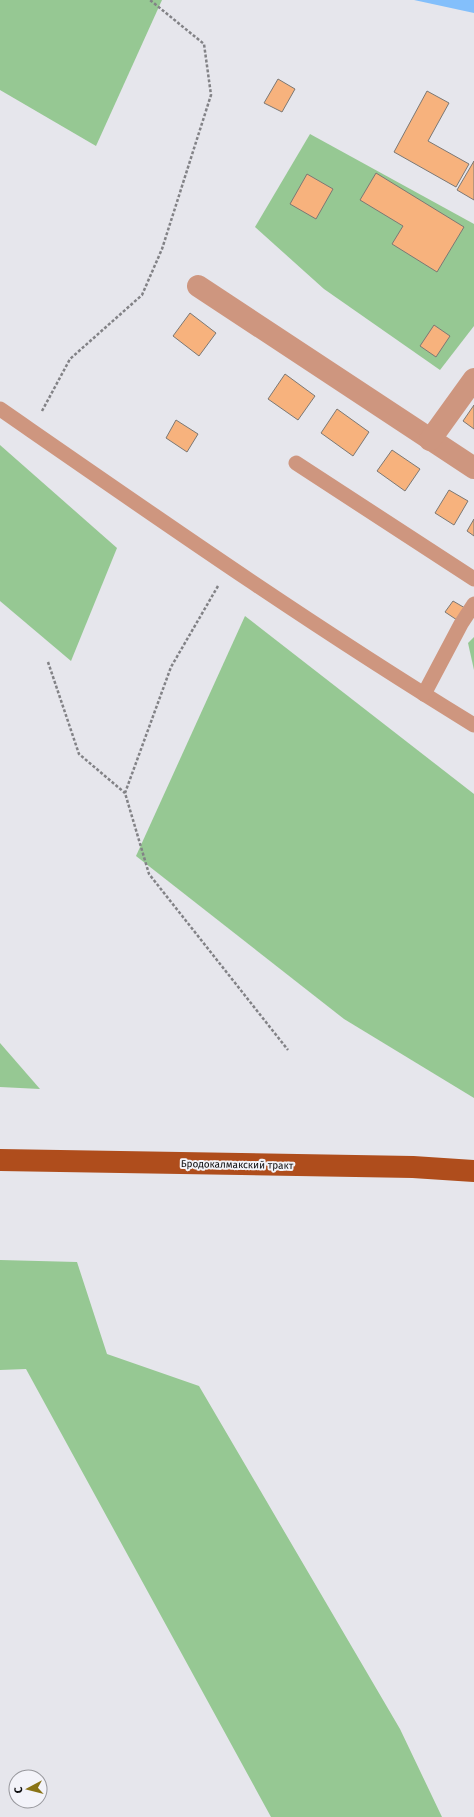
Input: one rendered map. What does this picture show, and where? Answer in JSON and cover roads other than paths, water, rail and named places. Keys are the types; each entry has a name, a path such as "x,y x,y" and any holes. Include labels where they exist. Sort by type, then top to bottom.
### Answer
{"main road":[{"name":"Бродокалмакский тракт","path":"0,1160 412,1166 474,1171"}],"street":[{"path":"198,286 474,468"},
{"path":"430,440 474,379"}],"lane":[{"path":"0,409 230,567 474,725"},
{"path":"296,463 474,579"},
{"path":"424,694 461,624 474,604"}],"water":[{"path":"414,0 474,0 474,13"}]}
